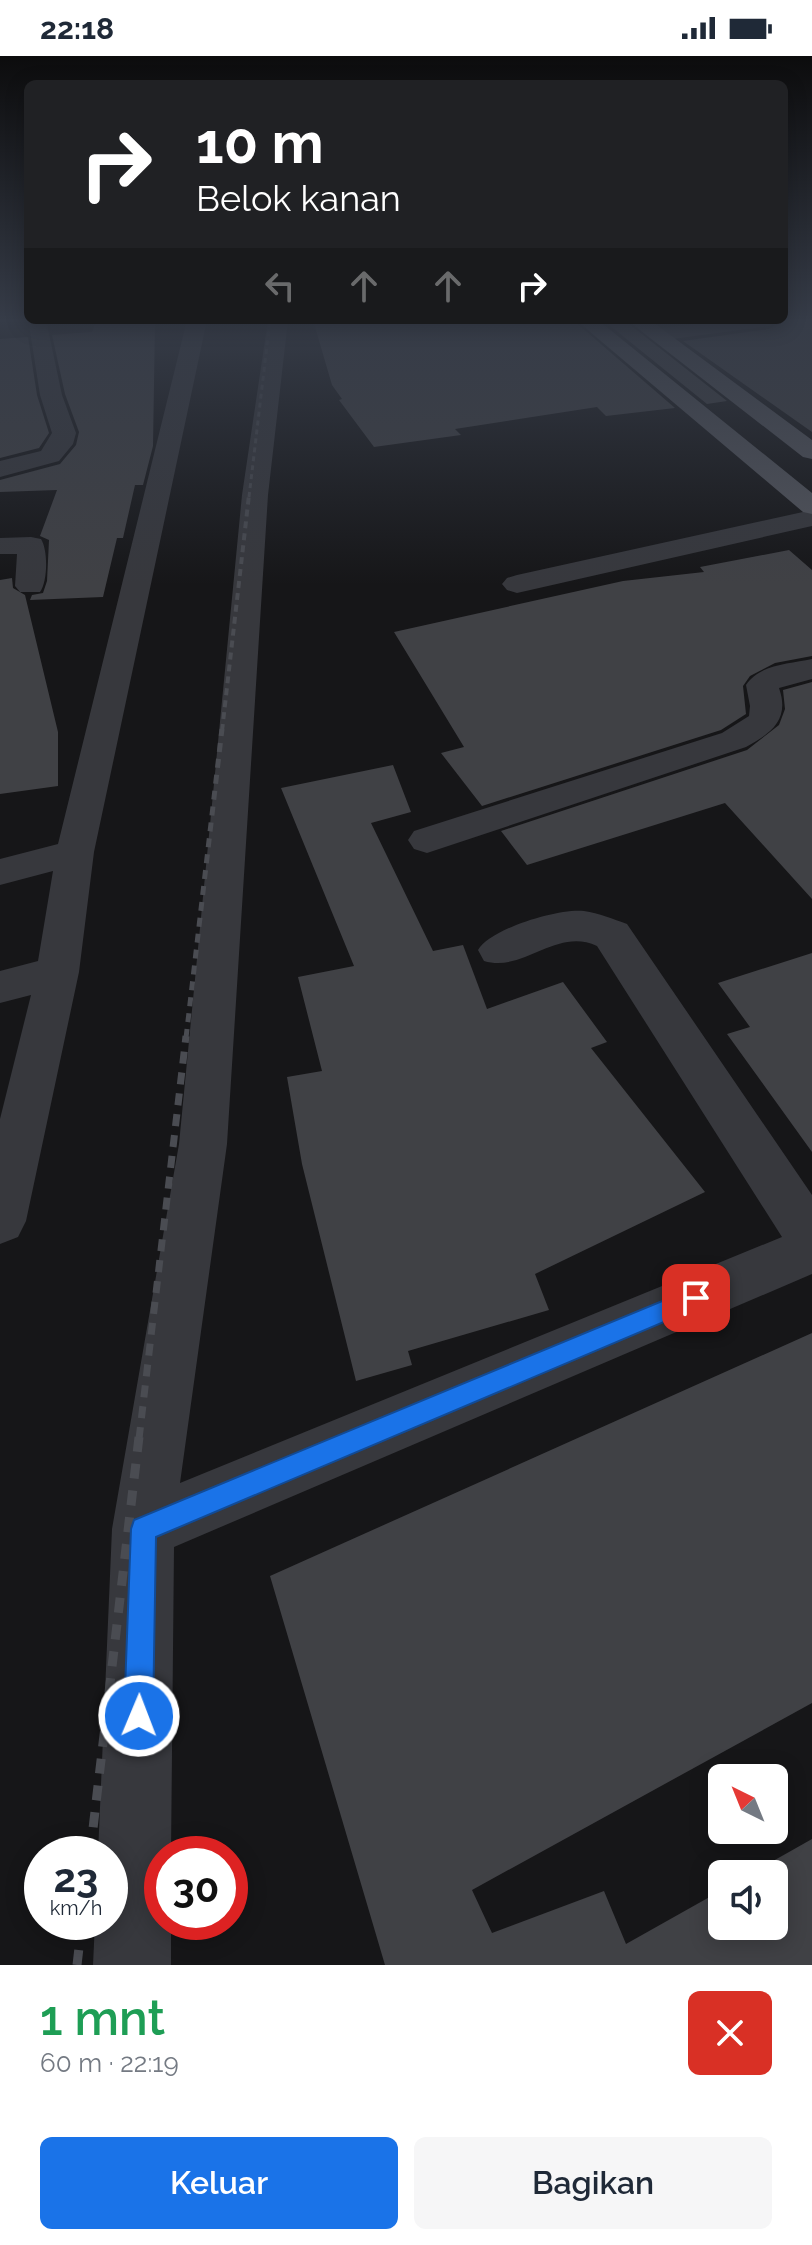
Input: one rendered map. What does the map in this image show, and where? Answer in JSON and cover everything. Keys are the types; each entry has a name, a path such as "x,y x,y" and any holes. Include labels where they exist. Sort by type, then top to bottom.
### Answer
{"main road":[{"path":"692,407 812,506"},
{"path":"752,407 812,452"}],"street":[{"path":"0,469 50,456 61,444 64,433 55,407"},
{"path":"0,1221 58,972 75,852 177,407"},
{"path":"132,1965 143,1529 203,1144 255,495 267,407"},
{"path":"517,584 812,518"},
{"path":"0,546 31,545 30,586"},
{"path":"427,840 734,740 756,728 768,715 769,706 762,685 773,677 812,669"},
{"path":"0,872 75,852"},
{"path":"499,950 566,925 592,924 612,935 812,1238"},
{"path":"0,987 58,972"},
{"path":"143,1529 812,1249"}],"building":[{"path":"0,407 41,407 49,433 39,448 0,458"},
{"path":"70,407 154,407 153,446 143,485 135,485 123,538 117,538 103,597 30,600 32,595 43,593 47,581 49,540 40,536 57,490 0,492 0,480 60,464 76,445 79,432"},
{"path":"344,407 596,407 455,429 461,435 374,447"},
{"path":"597,407 675,408 606,416"},
{"path":"777,407 812,407 812,432"},
{"path":"789,550 812,570 812,656 775,663 750,676 743,686 746,714 721,730 482,806 441,753 464,747 394,632 623,581 704,572 700,567"},
{"path":"12,578 13,588 25,595 58,732 58,786 0,794 0,580"},
{"path":"812,682 812,899 725,803 527,865 501,831 747,750 779,725 785,709 783,690"},
{"path":"393,765 411,812 371,823 433,951 463,945 487,1009 563,982 607,1042 591,1048 705,1192 535,1274 549,1310 408,1351 412,1365 356,1381 302,1164 287,1077 322,1071 298,977 354,966 281,788"},
{"path":"812,953 812,1152 727,1034 750,1027 718,983"},
{"path":"812,1333 812,1703 472,1890 492,1933 604,1891 626,1944 708,1898 708,1940 788,1940 788,1860 775,1860 812,1839 812,1965 385,1965 270,1576"}],"railway":[{"path":"249,497 260,407"},
{"path":"222,731 249,495"},
{"path":"186,1038 222,729"},
{"path":"139,1439 186,1036"},
{"path":"92,1836 139,1437"},
{"path":"77,1965 80,1940"}],"route":[{"path":"139,1716 143,1529 696,1298"}]}
